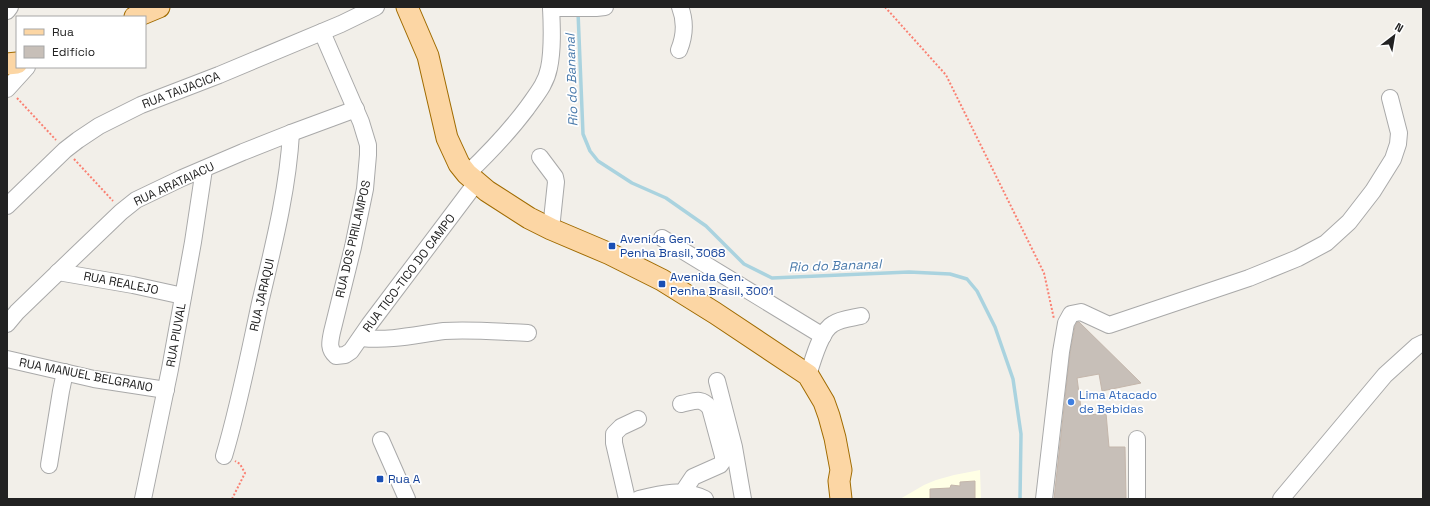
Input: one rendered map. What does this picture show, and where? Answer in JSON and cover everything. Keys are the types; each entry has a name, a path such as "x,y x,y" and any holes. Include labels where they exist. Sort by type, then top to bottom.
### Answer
{"main road":[{"path":"137,16 159,7"},
{"path":"407,7 428,56 447,138 459,164 472,178 506,204 551,229 610,254 662,280 722,317 808,375 824,402 829,416 841,470 847,480 851,499"},
{"path":"841,470 839,481 841,499"}],"street":[{"path":"7,11 10,7"},
{"name":"RUA TAIJACICA","path":"7,206 65,150 99,126 141,105 219,75 322,32 376,7"},
{"path":"554,7 600,8"},
{"name":"RUA TICO-TICO DO CAMPO","path":"336,356 345,355 351,351 361,338 472,178 534,98 543,84 549,69 551,57 554,7"},
{"path":"679,50 685,25 680,7"},
{"name":"RUA DOS PIRILAMPOS","path":"322,32 356,109 368,145 368,168 365,189 330,345 332,352 336,356"},
{"path":"8,88 26,68"},
{"path":"1044,499 1061,352 1066,323 1071,314 1081,312 1109,325 1249,278 1298,258 1326,243 1349,222 1373,191 1392,160 1398,144 1399,133 1390,98"},
{"name":"RUA ARATAIACU","path":"7,324 17,312 128,205 148,194 204,169 291,133 356,109"},
{"name":"RUA JARAQUI","path":"224,456 233,426 271,257 290,160 291,133"},
{"path":"540,157 555,177 556,182 551,229"},
{"name":"RUA PIUVAL","path":"143,499 166,390 204,169"},
{"path":"662,238 823,336"},
{"name":"RUA REALEJO","path":"58,272 133,285 183,296"},
{"path":"808,375 827,328 834,323 861,316"},
{"path":"361,338 394,339 445,331 528,333"},
{"path":"1280,498 1385,375 1417,346 1423,344"},
{"name":"RUA MANUEL BELGRANO","path":"7,359 114,382 166,390"},
{"path":"49,464 65,372"},
{"path":"716,382 734,447 743,499"},
{"path":"681,404 701,400 706,402 710,408 723,456 723,461 720,464 693,477 682,492"},
{"path":"627,499 614,443 614,434 621,427 638,419"},
{"path":"1137,439 1137,499"},
{"path":"381,440 407,499"},
{"path":"639,499 682,492 705,499"}],"path":[{"path":"885,7 946,75 1044,273 1055,324"},
{"path":"8,88 119,207 121,212"},
{"path":"224,456 240,464 244,473 232,499"}],"shaded area":[{"path":"980,470 981,499 900,499 936,480"}],"building":[{"name":"Lima Atacado de Bebidas","path":"1077,322 1079,322 1141,383 1102,391 1099,374 1077,378 1082,416 1106,413 1109,447 1125,447 1126,499 1054,499 1070,353"},
{"path":"975,481 975,499 930,499 930,489 950,488 951,485 960,486 960,482"}],"waterway":[{"name":"Rio do Bananal","path":"578,12 583,134 590,151 598,161 632,183 666,198 706,226 744,264 772,278 909,272 950,274 967,279 977,291 995,327 1013,379 1021,434 1020,499"}],"place":[{"name":"Avenida Gen. Penha Brasil, 3068","path":"612,246"},
{"name":"Avenida Gen. Penha Brasil, 3001","path":"662,284"},
{"name":"Lima Atacado de Bebidas","path":"1071,402"},
{"name":"Rua A","path":"380,479"}]}
